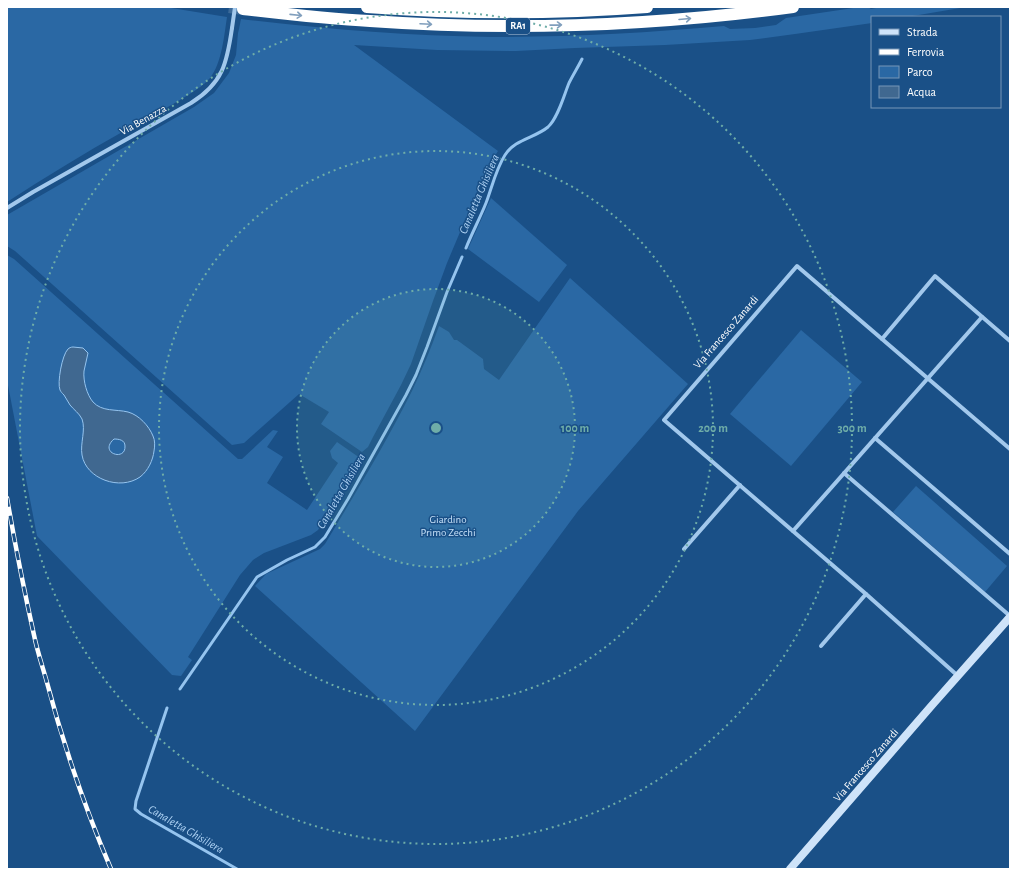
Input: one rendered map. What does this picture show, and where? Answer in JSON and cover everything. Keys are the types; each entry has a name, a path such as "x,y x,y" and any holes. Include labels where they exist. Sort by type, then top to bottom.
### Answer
{"highway":[{"path":"367,7 480,11 552,11 647,7"},
{"name":"RA1","path":"239,8 370,22 499,26 594,25 641,22 717,16 793,7"}],"street":[{"name":"Via Benazza","path":"7,208 202,96 215,83 223,68 229,51 232,28 239,8"},
{"name":"Via Francesco Zanardi","path":"959,676 664,420 798,266 1010,449"},
{"path":"882,339 936,276 1010,341"},
{"path":"793,531 982,317"},
{"path":"875,438 1010,554"},
{"name":"Via Francesco Zanardi","path":"790,869 1010,617 844,473"},
{"path":"684,550 740,485"},
{"path":"821,646 866,594"}],"green space":[{"path":"7,7 165,7 227,17 220,57 214,72 203,85 173,104 132,126 36,183 7,202"},
{"path":"860,7 868,7 871,9 881,7 966,7 913,16 871,16 871,23 750,40 516,51 437,50 354,45 498,151 487,168 447,263 411,364 368,447 362,452 321,424 329,412 299,394 244,443 232,445 15,251 7,246 7,215 194,107 214,93 229,73 236,55 241,19 397,34 491,37 637,33 724,26 730,29 755,28 776,25 786,18"},
{"path":"491,198 567,265 539,302 468,249"},
{"path":"7,255 14,259 238,459 242,459 273,430 278,431 267,447 283,457 267,483 307,510 338,463 332,458 330,451 337,442 360,458 318,530 311,535 264,553 253,560 240,575 188,657 192,660 181,676 172,675 37,536 7,380"},
{"name":"Giardino Primo Zecchi","path":"570,278 688,384 578,511 415,731 255,586 266,574 320,549 325,544 392,430 412,391 430,351 439,326 449,332 454,340 457,340 483,359 484,369 499,380"},
{"path":"801,330 862,382 791,466 730,414"},
{"path":"916,486 1007,566 985,592 893,512"}],"water":[{"path":"72,347 83,348 88,353 84,371 84,379 87,392 93,402 105,409 132,413 140,418 149,428 153,436 154,449 153,458 150,465 143,475 132,481 114,483 105,480 90,471 85,463 82,455 82,419 60,391 59,386 64,357 68,349","holes":["114,439 121,440 125,444 124,451 121,454 114,454 109,448"]}],"waterway":[{"name":"Canaletta Ghisiliera","path":"466,248 486,203 499,166 505,155 514,145 543,131 552,123 558,112 569,83 582,59"},
{"name":"Canaletta Ghisiliera","path":"180,689 257,577 287,560 315,547 325,537 348,499 416,375 447,292 462,257"},
{"name":"Canaletta Ghisiliera","path":"167,708 136,801 135,809 141,814 237,869"}],"tunnel":[{"path":"229,7 243,9"}],"railway":[{"path":"7,498 23,584 38,652 75,776 111,869"}]}
